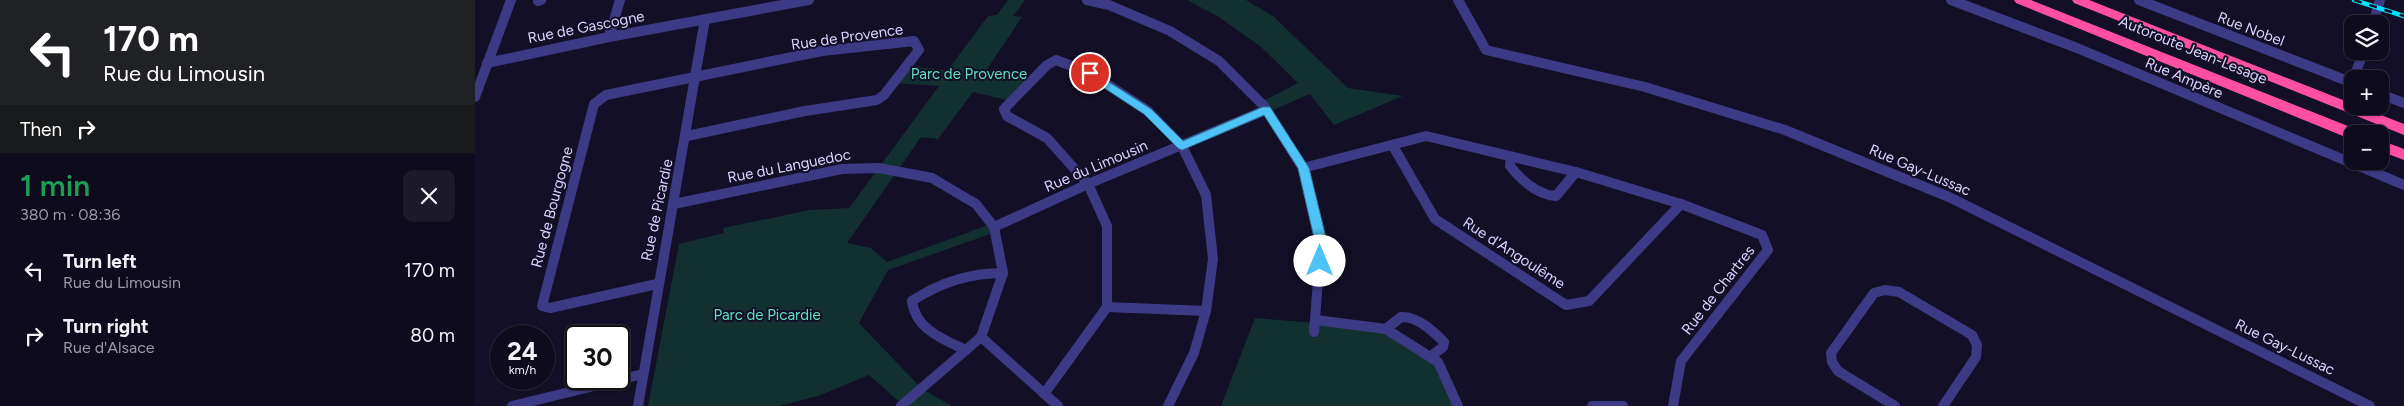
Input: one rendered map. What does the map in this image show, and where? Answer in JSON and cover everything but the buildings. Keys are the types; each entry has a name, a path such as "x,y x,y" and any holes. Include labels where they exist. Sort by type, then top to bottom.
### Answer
{"highway":[{"name":"Autoroute Jean-Lesage","path":"2019,0 2344,130"},
{"name":"Autoroute Jean-Lesage","path":"2078,0 2404,130"},
{"path":"2389,149 2404,155"}],"street":[{"path":"475,97 511,0"},
{"path":"609,37 620,0"},
{"name":"Rue de Gascogne","path":"487,63 609,37 809,0"},
{"path":"1087,0 1109,5 1171,31 1219,60 1266,110 1303,168 1321,242 1314,332"},
{"name":"Rue Gay-Lussac","path":"1458,0 1486,50 1645,87 1785,130 1949,198 2370,406"},
{"name":"Rue Ampère","path":"1951,0 2077,48 2404,185"},
{"name":"Rue Nobel","path":"2139,0 2344,78"},
{"path":"2376,15 2380,0"},
{"name":"Rue de Picardie","path":"638,406 657,284 687,136 705,20"},
{"name":"Rue de Provence","path":"687,136 805,111 877,100 884,95 919,50 914,41 822,51 696,78"},
{"path":"1044,394 1107,308 1107,226 1088,184 1047,138 1007,116 1004,108 1047,65 1056,60 1090,73 1148,111 1182,146 1206,195 1213,259 1206,312 1194,353 1168,406"},
{"name":"Rue de Bourgogne","path":"657,284 550,308 542,306 594,104 606,95 696,78"},
{"path":"2389,97 2404,103"},
{"name":"Rue du Limousin","path":"994,227 1088,184 1266,110"},
{"name":"Rue de Chartres","path":"1303,168 1426,136 1576,172 1681,204 1762,235 1768,250 1681,360 1673,406"},
{"name":"Rue d'Angoulême","path":"1393,146 1435,219 1566,305 1589,301 1681,204"},
{"path":"1511,157 1510,166 1517,175 1543,195 1556,196 1576,172"},
{"name":"Rue du Languedoc","path":"674,204 843,169 879,168 932,178 976,204 994,227 1003,273"},
{"path":"901,406 966,350 981,337 1003,273 988,272 926,290 912,301 912,308 919,320 940,337 966,350"},
{"path":"1895,406 1838,371 1832,362 1831,352 1874,293 1885,290 1899,292 1972,335 1977,345 1976,357 1943,406"},
{"path":"1107,308 1206,312"},
{"path":"1386,329 1399,317 1413,318 1437,334 1444,342 1443,347 1430,357"},
{"path":"1316,320 1386,329 1438,362 1458,406"},
{"path":"981,337 1058,406"},
{"path":"511,406 643,374"},
{"path":"1592,406 1623,406"}],"green space":[{"name":"Parc de Picardie","path":"1008,0 1025,0 1013,16 1022,17 987,69 1033,78 1011,101 973,92 938,139 921,137 847,243 871,248 887,262 991,224 996,232 888,270 859,323 922,389 952,406 904,406 869,375 818,396 779,406 648,406 679,244 724,233 723,228 810,210 849,208 939,86 894,83 907,66 948,70 988,16 997,15"},
{"path":"1187,0 1246,0 1273,16 1348,88 1403,96 1334,125 1310,94 1268,112 1261,102 1298,83 1261,47 1219,17"},
{"path":"1255,318 1386,329 1438,362 1458,406 1221,406"}],"railway":[{"path":"2354,0 2404,16"}],"route":[{"path":"1090,73 1148,111 1182,146 1266,110 1303,168 1321,242 1320,261"}],"park label":[{"name":"Parc de Provence","path":"969,74"}]}
